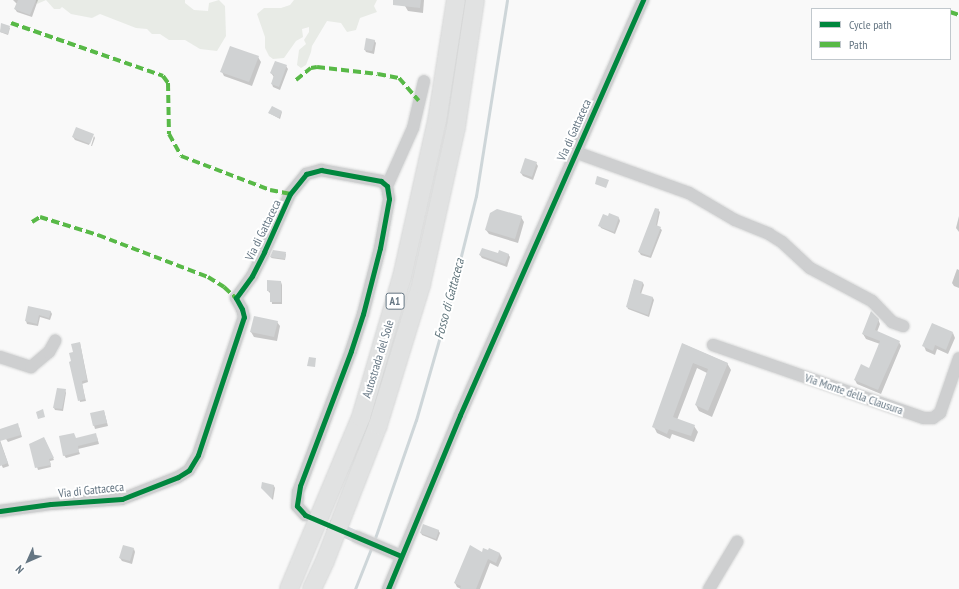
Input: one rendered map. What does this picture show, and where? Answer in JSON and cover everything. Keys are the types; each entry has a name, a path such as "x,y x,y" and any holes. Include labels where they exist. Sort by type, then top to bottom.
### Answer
{"highway":[{"name":"Autostrada del Sole","path":"289,589 361,417 402,277 437,121 456,0"},
{"name":"Autostrada del Sole","path":"312,589 325,561 378,425 421,285 456,126 475,0"}],"street":[{"name":"Via di Gattaceca","path":"388,589 466,400 643,0"},
{"path":"305,515 297,506 298,492 351,352 363,314 380,248 389,199 387,186 413,128 424,80"},
{"path":"576,152 689,193 735,220 769,234 782,242 810,268 872,301 892,322 903,326"},
{"name":"Via di Gattaceca","path":"0,511 51,504 122,499 178,477 189,470 198,455 244,317 242,309 236,298 252,276 290,194 306,174 317,170 381,181 387,186"},
{"path":"0,357 31,367 49,352 55,342"},
{"name":"Via Monte della Clausura","path":"713,345 924,418 933,418 940,413 959,358"},
{"path":"357,537 401,556"},
{"path":"709,589 736,542"}],"shaded area":[{"path":"36,0 46,0 37,4"},
{"path":"46,0 185,0 185,3 194,10 208,11 209,3 219,0 225,6 226,36 217,51 200,49 185,40 169,40 160,34 152,34 147,29 136,28 100,14 92,18 71,14 62,7 60,9 54,9"},
{"path":"294,0 377,0 374,6 377,12 360,18 356,30 347,32 341,23 327,21 312,46 306,65 301,68 297,65 299,50 306,44 304,40 309,32 309,27 302,29 303,37 296,41 284,58 273,59 269,56 265,48 265,37 257,14 264,8 281,8 290,5"}],"building":[{"path":"18,0 36,0 30,15 14,9"},
{"path":"393,0 421,0 420,8 393,5"},
{"path":"1,23 10,26 8,34 0,32"},
{"path":"366,38 375,40 372,51 364,50"},
{"path":"230,46 259,56 249,82 220,72"},
{"path":"275,61 287,65 279,87 271,84 274,75 270,73"},
{"path":"272,106 282,111 279,118 268,113"},
{"path":"76,127 94,134 90,144 72,137"},
{"path":"525,158 537,162 532,177 520,173"},
{"path":"597,176 609,180 606,188 595,184"},
{"path":"655,208 659,209 656,225 661,227 650,256 638,252"},
{"path":"497,209 522,216 515,239 485,230 490,213"},
{"path":"609,213 619,217 614,232 598,226 603,214 608,216"},
{"path":"482,248 498,253 499,250 509,254 505,264 479,255"},
{"path":"273,250 286,252 285,259 270,257"},
{"path":"634,279 643,282 640,293 653,297 648,315 626,307"},
{"path":"267,280 281,281 281,302 270,302 270,291 267,291"},
{"path":"28,306 51,311 49,318 39,315 37,324 25,321"},
{"path":"871,311 879,319 875,330 900,341 878,390 854,380 861,364 869,368 880,341 862,334"},
{"path":"254,316 278,321 274,337 250,332"},
{"path":"932,323 953,332 946,350 935,345 933,351 922,346"},
{"path":"80,342 87,380 82,381 85,399 78,401 69,362 71,361 69,353 73,352 71,344"},
{"path":"682,343 728,363 708,411 695,405 708,369 693,363 673,417 695,425 691,436 669,429 667,434 652,427"},
{"path":"309,357 316,358 315,367 307,366"},
{"path":"57,388 66,389 62,409 53,408"},
{"path":"43,409 45,417 38,419 36,412"},
{"path":"104,410 107,423 93,426 90,413"},
{"path":"18,423 21,435 0,441 0,429"},
{"path":"74,433 76,438 96,433 98,441 78,446 79,452 63,456 59,436"},
{"path":"44,437 54,458 49,459 51,465 35,468 29,444"},
{"path":"0,442 8,463 0,466"},
{"path":"262,482 274,485 272,499 261,488"},
{"path":"423,524 439,530 436,539 420,533"},
{"path":"123,545 134,548 130,561 119,558"},
{"path":"470,545 482,552 483,548 488,550 489,548 500,553 496,563 488,559 476,589 460,589 461,586 454,583"}],"waterway":[{"name":"Fosso di Gattaceca","path":"374,541 416,420 447,312 476,196 507,0"},
{"name":"Fosso di Gattaceca","path":"355,589 372,546"}],"tunnel":[{"path":"312,517 357,537"}],"marked path":[{"path":"951,12 959,15"},
{"path":"11,23 163,76 168,83 169,134 181,156 270,190 290,194"},
{"path":"296,80 311,68 317,67 378,74 399,78 419,101"},
{"path":"32,222 40,217 98,235 208,277 224,287 236,298"}],"cycle path":[{"path":"388,589 460,415 643,0"},
{"path":"0,511 51,504 122,499 178,477 189,470 198,455 244,317 242,309 236,298 252,276 290,194 306,174 321,170 381,181 387,186 389,199 380,248 363,314 351,351 300,486 297,506 305,515 401,556"}]}
